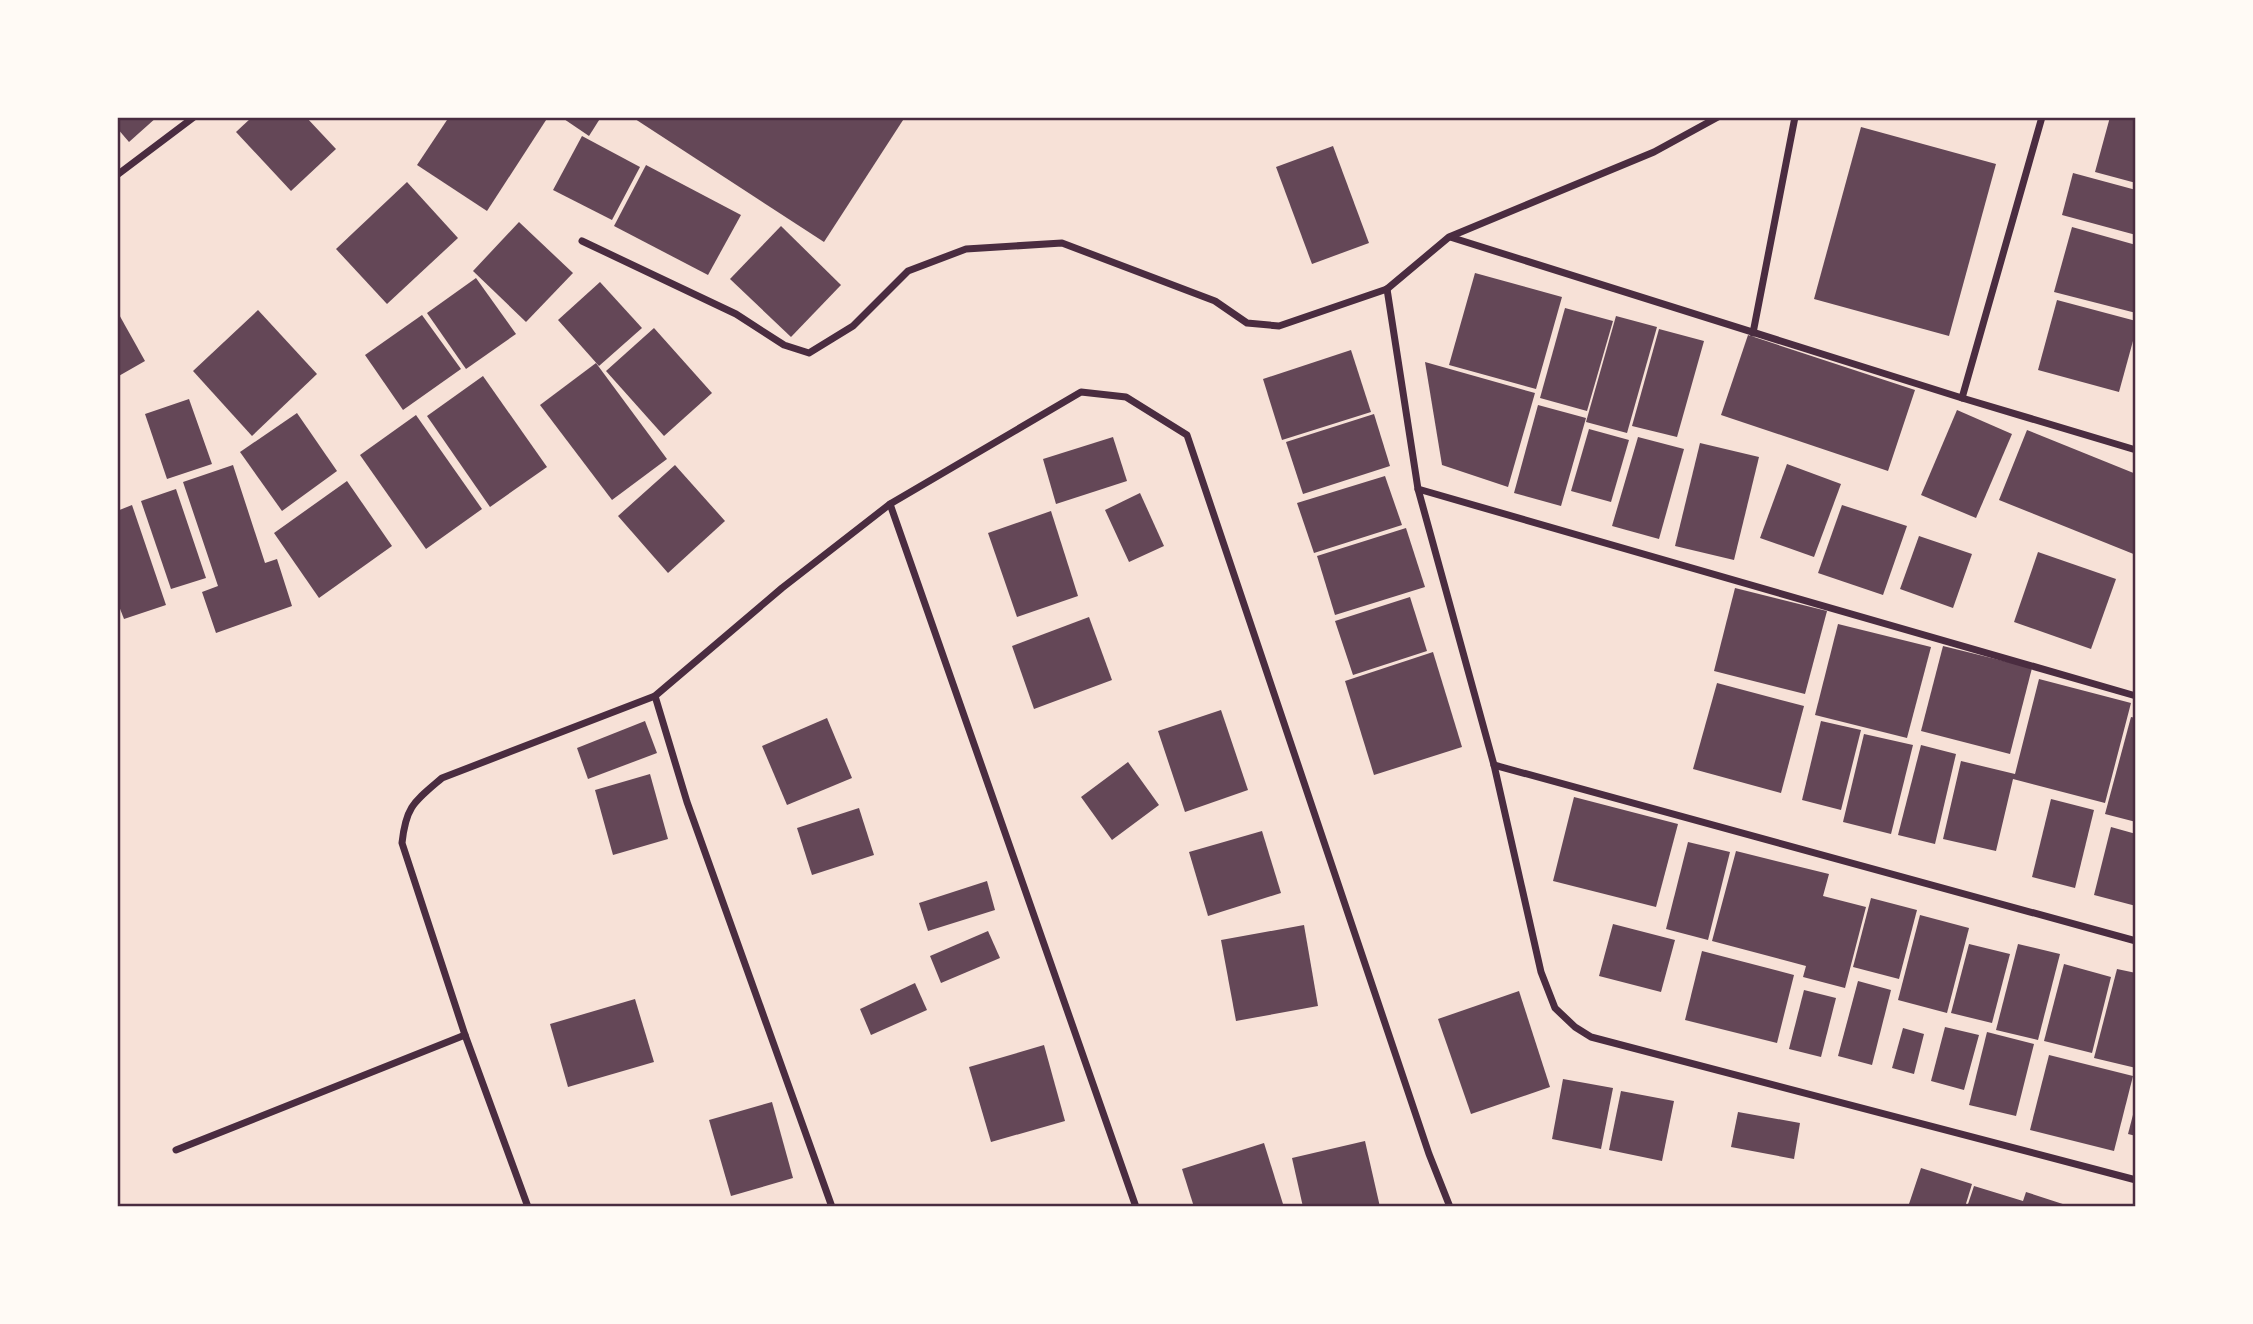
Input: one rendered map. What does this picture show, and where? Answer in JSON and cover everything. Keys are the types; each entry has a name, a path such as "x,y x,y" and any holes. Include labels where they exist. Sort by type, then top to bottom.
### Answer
{"street":[{"path":"117,175 194,117"},
{"path":"582,241 736,314 783,345 809,353 853,326 908,271 966,249 1062,243 1215,301 1247,323 1279,326 1387,289 1449,237 1654,152 1717,117"},
{"path":"1753,333 1795,117"},
{"path":"1962,398 2042,117"},
{"path":"1449,237 2136,450"},
{"path":"1387,289 1419,489 1494,765 1541,972 1555,1008 1575,1027 1591,1037 2136,1180"},
{"path":"528,1207 465,1035 401,843 405,817 419,798 442,778 655,696 782,588 890,504 1081,392 1126,397 1187,435 1424,1141 1450,1207"},
{"path":"1419,489 2136,696"},
{"path":"890,504 1136,1207"},
{"path":"655,696 687,802 832,1207"},
{"path":"1494,765 2136,941"},
{"path":"176,1150 465,1035"}],"building":[{"path":"117,117 157,117 129,142 117,128"},
{"path":"252,117 306,117 336,149 291,191 236,132"},
{"path":"449,117 548,117 487,211 417,165"},
{"path":"561,117 601,117 589,136"},
{"path":"632,117 905,117 824,242"},
{"path":"2110,117 2136,117 2136,183 2095,172"},
{"path":"1861,127 1996,164 1949,336 1814,299"},
{"path":"582,136 640,167 612,220 553,190"},
{"path":"1333,146 1369,243 1312,264 1276,167"},
{"path":"646,165 741,215 708,275 614,226"},
{"path":"2073,173 2136,190 2136,235 2062,215"},
{"path":"407,182 458,238 387,304 336,249"},
{"path":"519,222 573,273 526,322 473,271"},
{"path":"781,226 841,285 791,337 730,279"},
{"path":"2072,227 2136,245 2136,313 2054,292"},
{"path":"1475,273 1562,297 1536,389 1449,365"},
{"path":"476,278 516,334 466,369 427,313"},
{"path":"600,282 642,328 599,366 558,320"},
{"path":"2057,300 2136,321 2119,392 2038,370"},
{"path":"1565,308 1613,321 1587,411 1540,398"},
{"path":"258,310 317,374 252,436 193,371"},
{"path":"117,311 145,361 117,377"},
{"path":"422,315 461,369 403,410 365,355"},
{"path":"1616,316 1657,327 1627,433 1586,422"},
{"path":"654,328 712,393 664,436 606,371"},
{"path":"1659,329 1704,341 1677,437 1632,426"},
{"path":"1748,335 1915,390 1888,471 1721,415"},
{"path":"1351,350 1371,412 1282,440 1263,379"},
{"path":"1425,362 1535,393 1508,487 1442,465"},
{"path":"596,363 667,459 612,500 540,405"},
{"path":"483,376 547,467 490,507 427,416"},
{"path":"189,399 212,464 167,479 145,414"},
{"path":"1538,405 1586,418 1561,506 1514,493"},
{"path":"1957,410 2012,434 1976,518 1921,495"},
{"path":"297,413 337,471 282,511 240,452"},
{"path":"1374,414 1390,466 1303,494 1286,442"},
{"path":"416,415 482,509 426,549 360,455"},
{"path":"1589,429 1629,440 1611,502 1571,491"},
{"path":"2027,430 2136,474 2136,555 1999,500"},
{"path":"1113,437 1127,481 1056,504 1043,459"},
{"path":"1638,437 1684,449 1659,539 1612,526"},
{"path":"1700,443 1759,457 1734,560 1675,546"},
{"path":"1787,464 1841,484 1814,557 1760,538"},
{"path":"233,465 265,563 277,559 292,606 216,633 202,592 218,586 183,482"},
{"path":"675,465 725,521 668,573 618,516"},
{"path":"1385,476 1402,525 1314,553 1297,503"},
{"path":"347,481 392,546 319,598 274,533"},
{"path":"176,489 206,578 171,589 141,501"},
{"path":"1140,493 1164,546 1129,562 1105,510"},
{"path":"132,505 166,605 124,619 117,601 117,511"},
{"path":"1842,505 1907,526 1883,595 1818,573"},
{"path":"1051,511 1078,596 1017,617 988,533"},
{"path":"1406,528 1425,587 1335,615 1317,556"},
{"path":"1919,536 1972,554 1953,608 1900,589"},
{"path":"2038,552 2116,579 2091,649 2014,622"},
{"path":"1735,588 1827,611 1805,694 1714,671"},
{"path":"1410,597 1427,651 1353,675 1335,621"},
{"path":"1089,617 1112,680 1034,709 1012,646"},
{"path":"1838,624 1931,647 1907,738 1815,715"},
{"path":"1943,646 2032,668 2010,754 1921,731"},
{"path":"1433,652 1462,747 1374,775 1345,681"},
{"path":"2039,679 2131,703 2105,803 2013,779 1996,851 1943,839 1961,761 2015,774"},
{"path":"1717,683 1804,706 1781,793 1693,769"},
{"path":"1221,710 1248,790 1185,812 1158,731"},
{"path":"2131,717 2136,718 2136,822 2105,814"},
{"path":"827,718 852,778 787,805 762,746"},
{"path":"645,721 657,753 588,779 577,748"},
{"path":"1821,721 1861,730 1841,810 1802,800"},
{"path":"1864,734 1913,745 1891,834 1843,822"},
{"path":"1921,745 1956,754 1935,844 1898,835"},
{"path":"1128,762 1159,805 1112,840 1081,797"},
{"path":"650,774 668,839 613,855 595,790"},
{"path":"1574,797 1678,824 1656,907 1553,881"},
{"path":"2051,799 2094,810 2075,888 2032,877"},
{"path":"859,808 874,855 812,875 797,828"},
{"path":"2111,827 2136,834 2136,906 2094,895"},
{"path":"1262,831 1281,893 1208,916 1189,852"},
{"path":"1688,842 1730,852 1708,940 1666,929"},
{"path":"1736,851 1829,874 1823,896 1866,907 1845,988 1803,977 1806,966 1712,941"},
{"path":"987,881 995,910 928,931 919,903"},
{"path":"1871,898 1917,910 1899,979 1853,967"},
{"path":"1920,915 1969,928 1947,1013 1898,1000"},
{"path":"1613,924 1675,940 1661,992 1599,976"},
{"path":"1304,925 1318,1006 1236,1021 1221,940"},
{"path":"988,931 1000,958 941,983 930,956"},
{"path":"1969,944 2010,954 1992,1023 1951,1013"},
{"path":"2018,944 2060,954 2038,1040 1996,1030"},
{"path":"1702,951 1794,975 1777,1043 1685,1020"},
{"path":"2064,964 2111,977 2092,1053 2044,1041"},
{"path":"2117,969 2136,973 2136,1068 2094,1058"},
{"path":"1858,981 1891,990 1872,1065 1838,1056"},
{"path":"915,983 927,1010 871,1035 860,1009"},
{"path":"1804,990 1836,998 1821,1057 1789,1049"},
{"path":"1519,991 1550,1087 1471,1114 1438,1019"},
{"path":"635,999 654,1062 568,1087 550,1024"},
{"path":"1945,1027 1979,1035 1964,1090 1931,1081"},
{"path":"1903,1028 1924,1034 1914,1074 1892,1068"},
{"path":"1987,1032 2034,1044 2016,1116 1969,1105"},
{"path":"1044,1045 1065,1121 991,1142 969,1067"},
{"path":"2049,1055 2133,1076 2114,1151 2030,1130"},
{"path":"1563,1079 1613,1088 1601,1149 1552,1139"},
{"path":"1621,1091 1674,1101 1662,1161 1609,1150"},
{"path":"772,1102 793,1178 731,1196 709,1120"},
{"path":"2136,1107 2136,1136 2128,1134"},
{"path":"1738,1112 1800,1123 1794,1159 1731,1147"},
{"path":"1365,1141 1380,1207 1303,1207 1292,1158"},
{"path":"1264,1143 1283,1204 1274,1207 1194,1207 1182,1169"},
{"path":"1921,1168 1972,1184 1965,1207 1908,1207"},
{"path":"1974,1186 2023,1201 2026,1192 2072,1207 1967,1207"}]}
